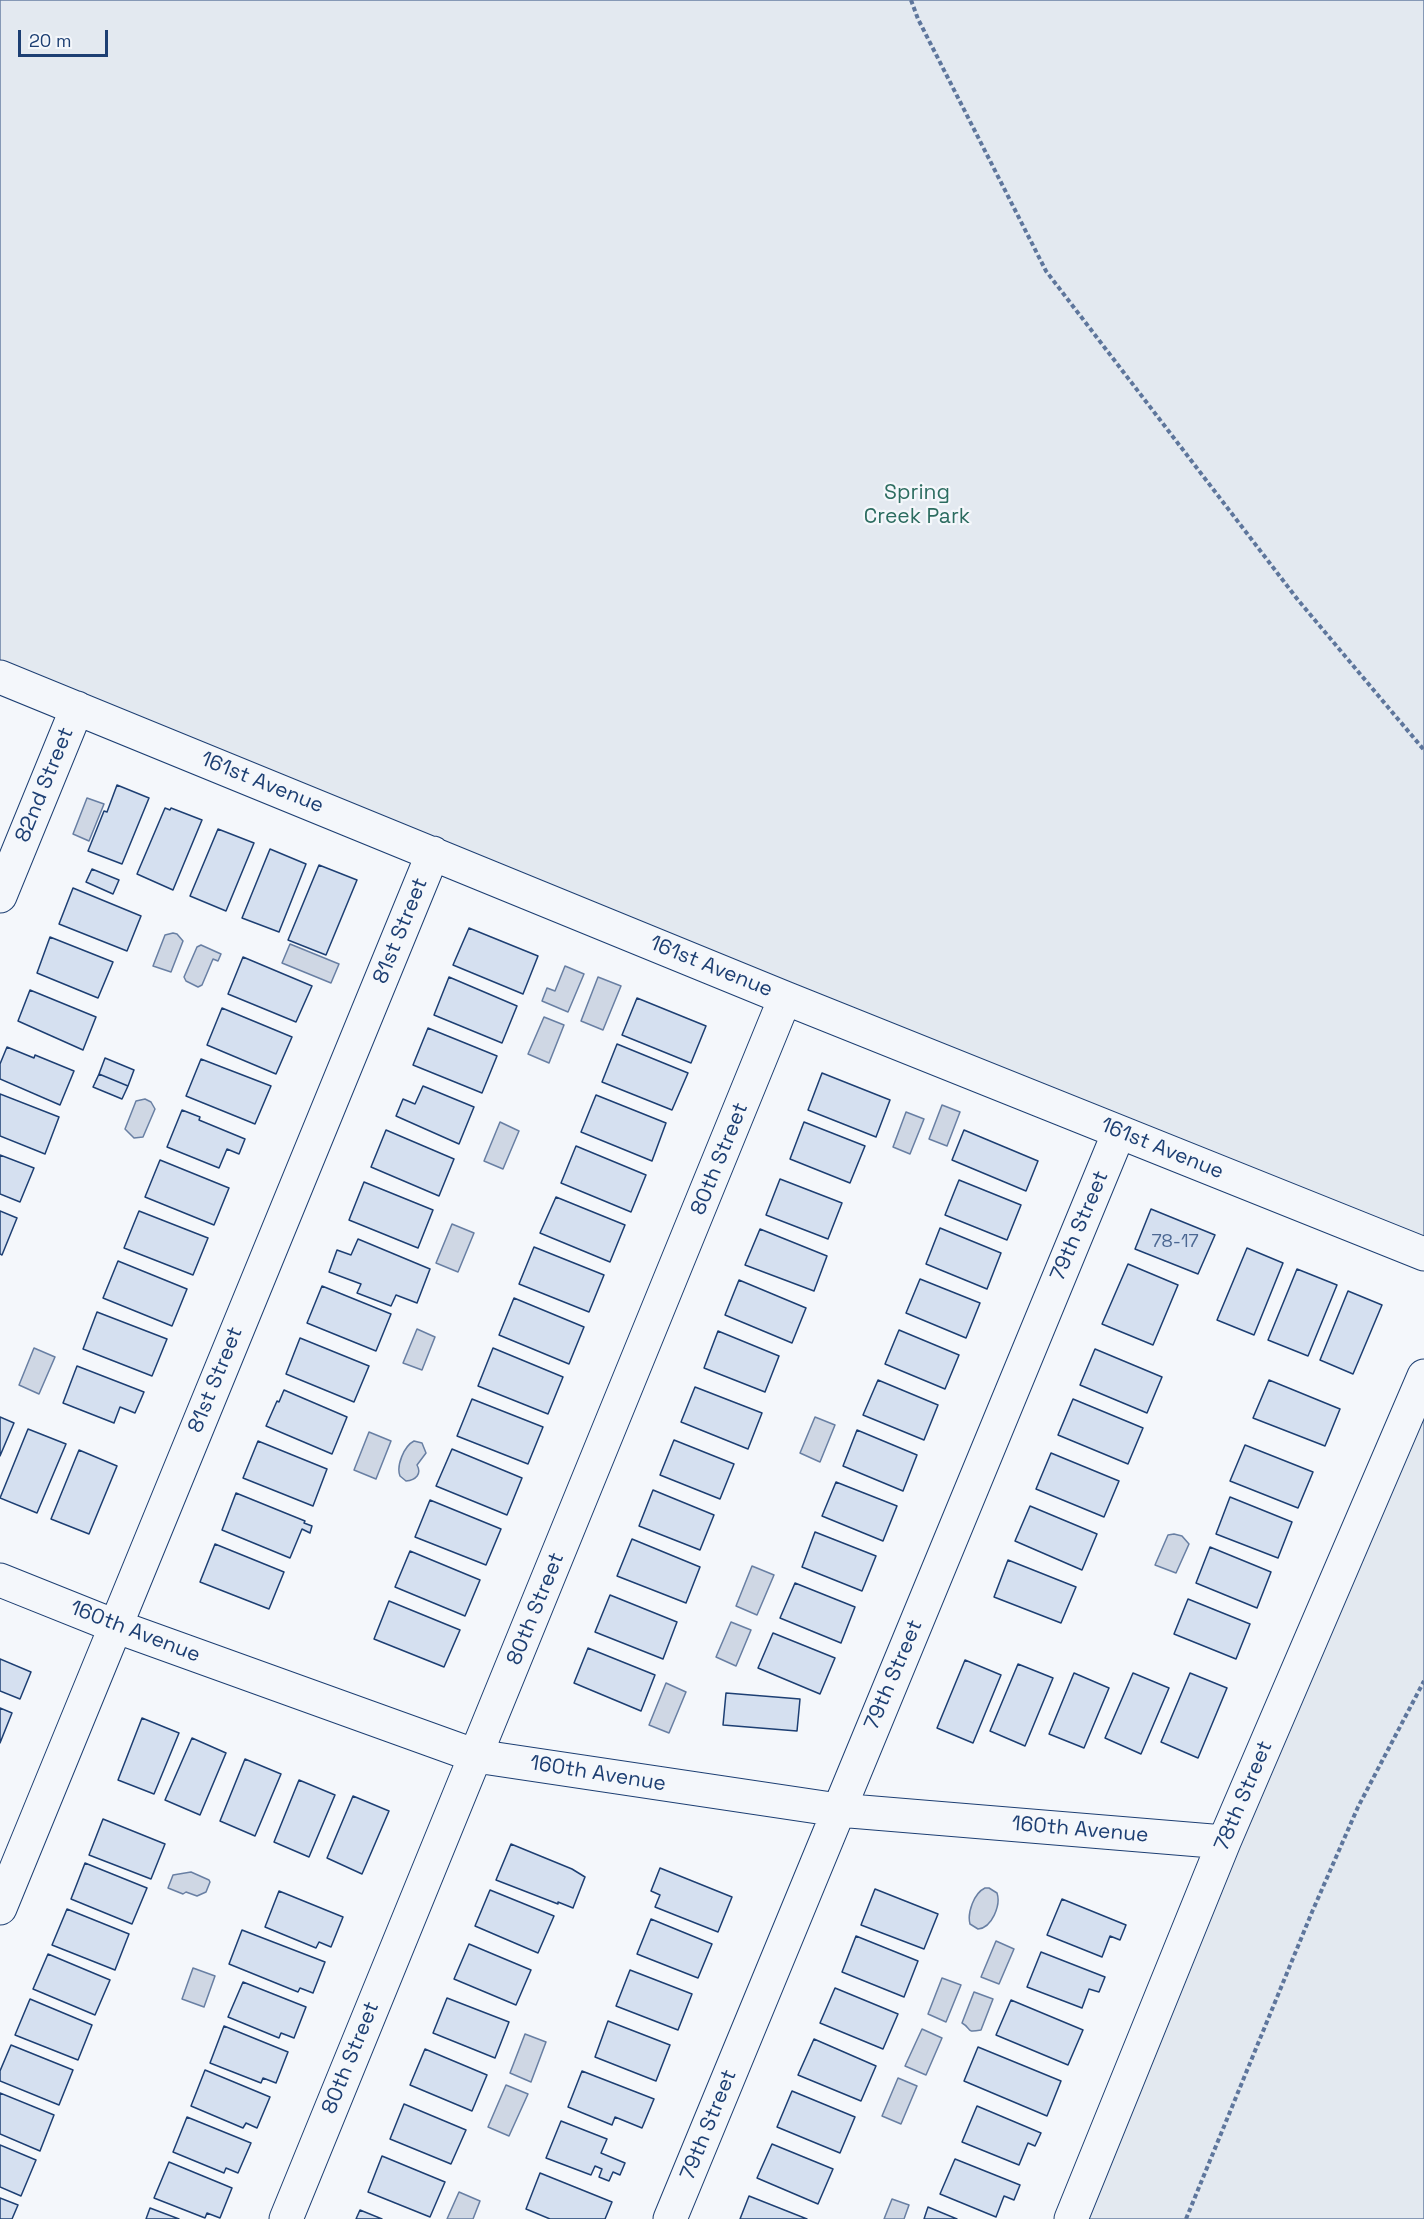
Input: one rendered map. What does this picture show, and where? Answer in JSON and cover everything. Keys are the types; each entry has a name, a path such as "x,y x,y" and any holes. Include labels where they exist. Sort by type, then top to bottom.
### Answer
{"street":[{"name":"161st Avenue","path":"0,677 785,998 1424,1254"},
{"name":"82nd Street","path":"0,896 76,708"},
{"name":"81st Street","path":"0,1908 433,853"},
{"name":"80th Street","path":"286,2219 785,998"},
{"name":"79th Street","path":"670,2219 1119,1132"},
{"name":"78th Street","path":"1071,2219 1224,1842 1424,1376"},
{"name":"160th Avenue","path":"0,1580 115,1626 476,1756 838,1810 1224,1842"}],"path":[{"path":"911,0 918,19 1046,271 1298,600 1424,750"},
{"path":"1186,2219 1312,1912 1358,1807 1424,1681"}],"green space":[{"name":"Spring Creek Park","path":"0,0 1424,0 1424,1254 0,677"},
{"path":"1424,1376 1424,2219 1071,2219"}],"shaded area":[{"path":"87,798 104,804 89,841 73,834"},
{"path":"173,933 183,941 171,972 153,966 165,935"},
{"path":"290,944 339,964 331,983 282,963"},
{"path":"201,945 221,954 218,961 213,959 202,985 198,987 186,981 184,977 197,947"},
{"path":"565,966 584,974 568,1012 542,1001 547,988 555,991"},
{"path":"598,977 621,986 603,1030 581,1021"},
{"path":"544,1017 564,1025 549,1063 528,1054"},
{"path":"145,1099 151,1102 155,1109 143,1137 134,1138 125,1129 136,1101"},
{"path":"942,1105 960,1112 947,1146 929,1139"},
{"path":"906,1112 924,1119 910,1154 893,1147"},
{"path":"500,1122 519,1131 503,1169 484,1161"},
{"path":"452,1224 474,1233 458,1272 436,1263"},
{"path":"417,1329 435,1337 422,1370 403,1363"},
{"path":"34,1348 55,1357 39,1394 19,1385"},
{"path":"815,1417 835,1425 820,1462 800,1453"},
{"path":"369,1432 391,1441 376,1479 354,1470"},
{"path":"414,1441 422,1443 426,1453 417,1465 419,1471 417,1476 406,1481 400,1476 400,1462 407,1447"},
{"path":"1168,1535 1182,1536 1189,1544 1176,1573 1155,1565"},
{"path":"752,1566 774,1575 757,1615 736,1606"},
{"path":"731,1622 751,1630 736,1666 716,1657"},
{"path":"666,1683 686,1692 669,1733 649,1725"},
{"path":"191,1872 209,1880 206,1892 197,1896 168,1888 173,1875"},
{"path":"985,1888 997,1893 998,1904 987,1925 978,1929 970,1924 970,1914 972,1904"},
{"path":"996,1941 1014,1949 999,1984 981,1977"},
{"path":"193,1968 215,1976 204,2007 182,1999"},
{"path":"942,1978 961,1985 946,2022 928,2014"},
{"path":"974,1992 993,1999 981,2030 972,2031 962,2023"},
{"path":"922,2029 942,2038 926,2075 905,2066"},
{"path":"525,2034 546,2042 531,2082 510,2073"},
{"path":"898,2078 917,2086 901,2124 882,2116"},
{"path":"506,2085 528,2094 509,2136 488,2127"},
{"path":"459,2192 480,2201 473,2219 447,2219"},
{"path":"892,2199 909,2205 904,2219 884,2219"}],"building":[{"path":"117,785 149,798 122,864 88,851"},
{"path":"165,808 170,810 171,808 202,820 173,890 137,874"},
{"path":"218,829 254,843 226,911 190,896"},
{"path":"270,849 306,864 279,932 242,918"},
{"path":"319,865 357,880 326,955 288,940"},
{"path":"92,869 119,880 113,894 86,882"},
{"path":"73,888 141,916 127,951 59,924"},
{"path":"469,928 538,956 523,994 453,965"},
{"path":"50,937 113,962 98,998 37,973"},
{"path":"243,957 312,986 296,1022 228,994"},
{"path":"449,977 517,1006 502,1043 434,1015"},
{"path":"30,990 96,1017 83,1050 18,1021"},
{"path":"637,998 706,1026 691,1063 622,1035"},
{"path":"222,1008 292,1037 276,1074 207,1045"},
{"path":"428,1028 497,1056 482,1093 413,1065"},
{"path":"617,1044 688,1073 672,1110 602,1082"},
{"path":"7,1047 34,1058 35,1055 74,1071 60,1105 0,1079 0,1064"},
{"path":"105,1058 134,1070 128,1086 99,1074"},
{"path":"201,1059 271,1086 255,1124 186,1096"},
{"path":"822,1073 890,1100 876,1137 808,1110"},
{"path":"99,1074 128,1086 122,1099 93,1087"},
{"path":"423,1086 474,1107 459,1144 396,1116 403,1099 415,1104"},
{"path":"0,1094 59,1117 45,1154 0,1136"},
{"path":"596,1095 666,1123 652,1161 581,1132"},
{"path":"182,1110 200,1117 199,1120 245,1139 239,1154 227,1149 219,1168 167,1147"},
{"path":"804,1122 865,1146 850,1183 790,1159"},
{"path":"386,1130 454,1159 439,1196 371,1167"},
{"path":"964,1130 1038,1161 1026,1191 952,1160"},
{"path":"576,1146 646,1175 631,1212 561,1183"},
{"path":"0,1155 34,1168 20,1202 0,1194"},
{"path":"160,1160 229,1188 214,1225 145,1197"},
{"path":"780,1179 842,1203 828,1239 766,1215"},
{"path":"959,1180 1021,1205 1007,1240 945,1215"},
{"path":"364,1182 433,1210 418,1248 349,1220"},
{"path":"556,1197 625,1225 610,1262 540,1233"},
{"path":"1151,1209 1215,1235 1198,1274 1135,1249"},
{"path":"0,1211 17,1218 2,1255 0,1254"},
{"path":"139,1211 208,1238 193,1275 124,1248"},
{"path":"940,1228 1001,1253 987,1289 926,1264"},
{"path":"760,1229 827,1256 814,1291 745,1265"},
{"path":"358,1239 430,1269 417,1303 396,1295 391,1306 357,1293 361,1284 329,1272 337,1250 351,1255"},
{"path":"534,1247 604,1275 589,1312 519,1284"},
{"path":"1247,1248 1283,1263 1254,1335 1217,1320"},
{"path":"118,1261 187,1289 172,1326 103,1298"},
{"path":"1128,1264 1178,1285 1153,1345 1102,1324"},
{"path":"1297,1269 1337,1285 1308,1356 1268,1340"},
{"path":"920,1279 980,1303 966,1338 906,1313"},
{"path":"739,1280 806,1308 792,1343 725,1315"},
{"path":"322,1286 391,1314 376,1351 307,1323"},
{"path":"1348,1291 1382,1305 1353,1374 1320,1360"},
{"path":"514,1298 584,1327 569,1364 499,1335"},
{"path":"97,1312 167,1339 152,1376 83,1349"},
{"path":"899,1330 959,1355 945,1389 885,1364"},
{"path":"718,1331 779,1356 765,1392 704,1368"},
{"path":"300,1338 369,1366 354,1402 286,1374"},
{"path":"493,1348 563,1377 548,1414 478,1386"},
{"path":"1095,1349 1162,1377 1147,1413 1080,1385"},
{"path":"77,1366 144,1392 135,1413 120,1407 114,1423 63,1403"},
{"path":"878,1380 938,1405 924,1440 863,1415"},
{"path":"1269,1380 1340,1409 1325,1446 1253,1418"},
{"path":"695,1387 762,1413 748,1449 681,1422"},
{"path":"284,1390 347,1417 332,1454 266,1426"},
{"path":"472,1399 543,1427 528,1464 457,1436"},
{"path":"1073,1399 1143,1428 1128,1464 1058,1435"},
{"path":"0,1417 14,1423 0,1456"},
{"path":"28,1429 66,1444 37,1513 0,1498"},
{"path":"857,1430 917,1455 903,1491 843,1466"},
{"path":"674,1440 734,1464 720,1499 660,1475"},
{"path":"258,1441 327,1469 313,1506 243,1478"},
{"path":"1245,1445 1313,1472 1298,1508 1230,1481"},
{"path":"452,1449 522,1478 507,1515 436,1486"},
{"path":"79,1450 117,1466 89,1534 51,1519"},
{"path":"1051,1453 1119,1481 1104,1517 1036,1489"},
{"path":"836,1482 897,1506 883,1541 822,1516"},
{"path":"653,1490 714,1515 700,1550 639,1526"},
{"path":"236,1493 312,1526 310,1533 302,1529 290,1558 222,1530"},
{"path":"1230,1497 1292,1522 1278,1558 1216,1534"},
{"path":"430,1500 501,1529 486,1565 415,1537"},
{"path":"1030,1506 1097,1534 1082,1570 1015,1541"},
{"path":"815,1532 876,1556 862,1591 802,1567"},
{"path":"632,1539 700,1567 686,1603 617,1576"},
{"path":"215,1544 284,1572 269,1609 200,1582"},
{"path":"1210,1547 1271,1572 1257,1608 1196,1583"},
{"path":"410,1551 480,1580 465,1616 395,1587"},
{"path":"1008,1560 1076,1587 1061,1623 994,1597"},
{"path":"795,1583 855,1607 841,1643 780,1618"},
{"path":"610,1595 677,1622 663,1659 595,1632"},
{"path":"1188,1599 1250,1624 1236,1659 1174,1634"},
{"path":"389,1601 460,1630 444,1667 374,1639"},
{"path":"773,1633 835,1658 820,1694 758,1668"},
{"path":"588,1648 655,1675 641,1711 574,1683"},
{"path":"0,1659 31,1672 20,1699 0,1691"},
{"path":"965,1660 1001,1675 973,1743 937,1728"},
{"path":"1018,1664 1053,1678 1025,1746 990,1731"},
{"path":"1074,1673 1109,1688 1084,1748 1049,1734"},
{"path":"1133,1673 1169,1688 1141,1754 1105,1738"},
{"path":"1190,1673 1227,1688 1198,1758 1161,1742"},
{"path":"726,1693 800,1699 797,1731 723,1725"},
{"path":"0,1708 12,1713 0,1743"},
{"path":"142,1718 179,1733 154,1794 118,1780"},
{"path":"192,1738 226,1753 200,1815 165,1800"},
{"path":"245,1759 281,1774 255,1836 220,1821"},
{"path":"299,1780 335,1795 309,1857 274,1842"},
{"path":"353,1796 389,1811 362,1874 327,1858"},
{"path":"103,1819 165,1844 151,1879 89,1855"},
{"path":"511,1844 572,1869 585,1877 573,1908 496,1880"},
{"path":"85,1863 147,1888 132,1924 71,1899"},
{"path":"660,1868 732,1897 718,1932 655,1907 660,1895 651,1891"},
{"path":"875,1889 938,1914 924,1949 861,1925"},
{"path":"490,1890 554,1916 538,1953 475,1926"},
{"path":"279,1891 343,1917 331,1947 319,1942 316,1948 265,1927"},
{"path":"1062,1899 1126,1925 1120,1940 1110,1936 1102,1957 1047,1935"},
{"path":"67,1909 129,1934 115,1970 52,1945"},
{"path":"651,1919 712,1944 698,1978 637,1954"},
{"path":"242,1930 325,1962 313,1993 300,1988 298,1992 229,1964"},
{"path":"856,1936 918,1961 904,1997 842,1972"},
{"path":"469,1944 531,1970 516,2005 454,1979"},
{"path":"1041,1952 1105,1977 1099,1992 1089,1989 1082,2008 1027,1987"},
{"path":"48,1954 110,1980 95,2015 33,1989"},
{"path":"630,1970 692,1994 678,2030 616,2006"},
{"path":"243,1982 306,2007 294,2038 281,2033 279,2038 228,2017"},
{"path":"835,1988 898,2014 883,2049 820,2023"},
{"path":"447,1998 509,2022 495,2058 433,2033"},
{"path":"30,1999 92,2025 78,2060 15,2035"},
{"path":"1011,2000 1083,2030 1068,2065 996,2035"},
{"path":"608,2021 670,2045 656,2081 595,2057"},
{"path":"224,2026 288,2052 276,2083 263,2078 261,2083 210,2063"},
{"path":"814,2039 876,2066 861,2101 798,2075"},
{"path":"11,2045 73,2070 59,2105 0,2081 0,2071"},
{"path":"978,2047 1061,2081 1047,2116 964,2081"},
{"path":"425,2049 487,2075 472,2111 410,2085"},
{"path":"205,2070 270,2097 257,2128 246,2123 243,2128 191,2106"},
{"path":"582,2071 654,2099 642,2128 615,2117 612,2125 568,2107"},
{"path":"792,2091 855,2117 840,2153 777,2127"},
{"path":"0,2093 54,2115 40,2151 0,2134"},
{"path":"404,2104 466,2130 451,2164 390,2139"},
{"path":"977,2106 1041,2133 1035,2146 1028,2143 1019,2165 962,2142"},
{"path":"187,2117 251,2143 238,2173 226,2168 224,2173 173,2152"},
{"path":"561,2121 607,2139 601,2153 625,2163 620,2175 613,2172 609,2181 599,2177 602,2169 595,2166 591,2175 546,2158"},
{"path":"772,2144 833,2169 818,2204 757,2178"},
{"path":"0,2145 36,2160 21,2196 0,2187"},
{"path":"382,2156 445,2182 430,2217 368,2192"},
{"path":"955,2159 1020,2185 1014,2200 1004,2196 996,2217 940,2194"},
{"path":"169,2162 232,2188 220,2218 207,2213 205,2218 154,2198"},
{"path":"540,2173 612,2202 605,2219 550,2219 526,2209"},
{"path":"749,2196 807,2219 740,2219"},
{"path":"0,2198 18,2205 12,2219 0,2219"},
{"path":"928,2207 957,2219 924,2219"},
{"path":"150,2208 179,2219 146,2219"},
{"path":"360,2210 382,2219 356,2219"}]}
